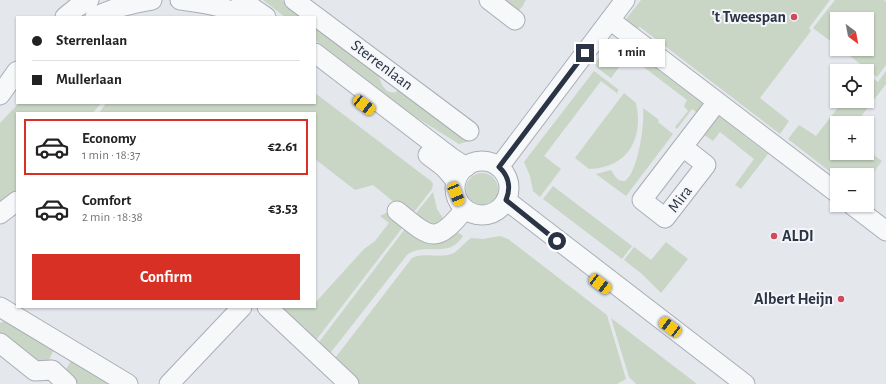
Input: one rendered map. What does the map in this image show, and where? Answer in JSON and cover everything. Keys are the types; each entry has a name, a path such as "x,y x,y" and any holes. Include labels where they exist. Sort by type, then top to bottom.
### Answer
{"street":[{"path":"66,16 90,0"},
{"path":"97,16 135,2 152,0"},
{"path":"180,0 204,3 236,12 242,16"},
{"path":"240,0 264,16"},
{"name":"Sterrenlaan","path":"294,0 315,16"},
{"path":"489,0 515,20"},
{"path":"499,167 625,0"},
{"name":"Sterrenlaan","path":"316,16 469,131"},
{"path":"610,20 830,189"},
{"name":"Sterrenlaan","path":"316,54 452,158 461,174"},
{"path":"316,68 445,168 461,174"},
{"path":"1,94 16,72"},
{"path":"1,94 16,82"},
{"path":"683,147 717,102"},
{"path":"482,161 499,167 503,171 508,182 508,194 503,204 492,213 483,215 466,209 459,202 456,194 461,174 473,163 482,161"},
{"path":"0,214 16,202"},
{"path":"503,204 729,384"},
{"path":"503,204 745,384"},
{"path":"397,211 425,233 435,234 444,232 466,209"},
{"path":"861,212 886,231"},
{"path":"0,306 128,384"},
{"path":"169,384 241,308"},
{"path":"268,308 349,384"},
{"path":"0,343 35,371 52,370 67,384"},
{"path":"52,370 66,346"}],"green space":[{"path":"263,0 282,0 304,16 284,16"},
{"path":"504,0 526,0 518,11"},
{"path":"641,0 830,0 809,28 811,31 760,98 789,121 780,134 640,27 635,29 630,25 626,19"},
{"path":"835,0 884,0 886,2 886,65 877,77 874,75 874,64 860,64 850,56 874,56 874,12 830,12 830,41 813,28"},
{"path":"316,26 379,75 382,85 386,90 389,92 396,92 401,86 477,139 459,144 414,116 316,41"},
{"path":"613,42 623,43 707,107 700,115 692,109 677,129 675,127 688,111 684,106 687,100 628,55 611,78 596,67 595,63"},
{"path":"594,71 619,90 617,92 618,94 601,81 544,156 561,169 540,197 533,191 530,176 524,162"},
{"path":"886,71 886,84 874,100 874,79 878,82"},
{"path":"624,93 636,103 638,128 635,139 630,149 623,157 614,163 603,167 589,169 575,158"},
{"path":"316,94 431,181 433,184 432,189 411,216 373,185 355,190 316,160 316,112 100,112 105,104 316,104"},
{"path":"18,104 100,104 94,112 16,112 16,191 0,203 0,123"},
{"path":"643,108 659,120 658,122 673,134 626,196 596,174 611,170 620,181 625,181 630,176 640,147 643,124"},
{"path":"838,108 868,108 861,116 831,116"},
{"path":"715,113 768,154 741,189 735,185 754,159 720,132 713,141 700,132"},
{"path":"830,118 830,160 874,160 874,155 882,161 874,172 874,168 830,168 830,172 788,139 799,125 816,136"},
{"path":"482,173 488,174 495,180 498,189 497,195 491,202 482,205 476,204 469,198 466,189 467,183 473,176"},
{"path":"553,186 632,246 622,259 543,199"},
{"path":"433,192 437,209 446,223 438,229 413,217"},
{"path":"388,212 392,213 406,223 313,344 274,308 316,308 316,302 364,249 375,241 389,223 380,216"},
{"path":"408,225 456,231 463,236 457,243 450,247 443,249 414,251 407,255 328,356 316,346"},
{"path":"500,236 508,239 607,315 626,379 617,384 357,384 332,362 412,258 417,256 449,255 454,253 471,238 483,239"},
{"path":"666,242 688,259 661,293 642,274 624,260 634,247 651,260"},
{"path":"611,318 697,384 636,384 629,377"},
{"path":"5,321 54,349 45,369 0,340 0,323"},
{"path":"71,361 85,364 117,384 73,384 63,374"}],"place":[{"name":"'t Tweespan","path":"794,17"},
{"name":"ALDI","path":"774,236"},
{"name":"Albert Heijn","path":"841,299"}],"route":[{"path":"557,241 506,200 509,188 508,182 506,176 499,167 585,53"}]}
